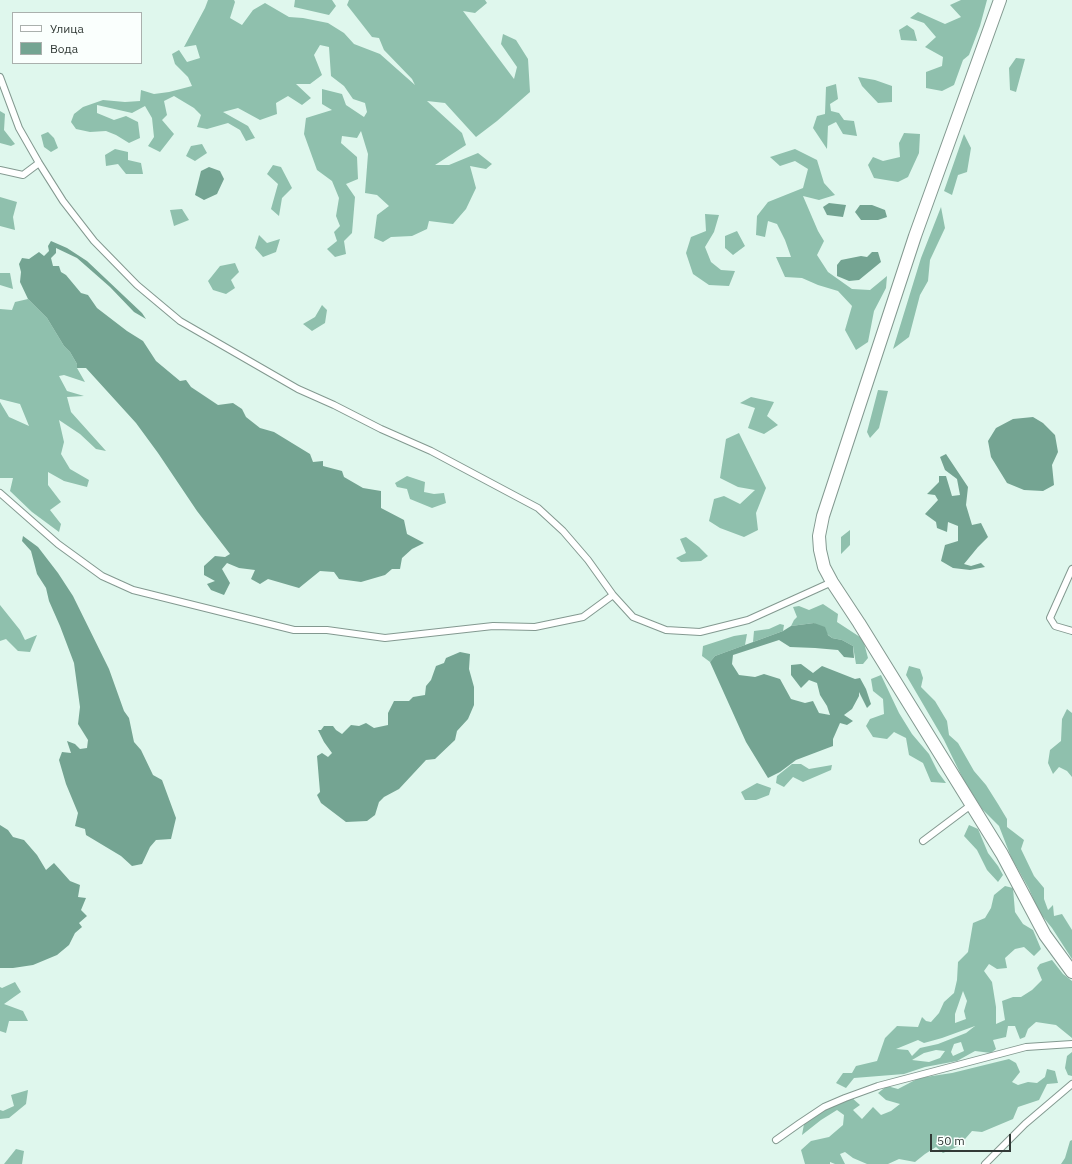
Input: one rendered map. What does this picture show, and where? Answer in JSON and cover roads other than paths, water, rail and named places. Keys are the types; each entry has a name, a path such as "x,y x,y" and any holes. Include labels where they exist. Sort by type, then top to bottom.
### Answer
{"street":[{"path":"1000,0 915,236 823,516 819,536 820,550 824,567 832,582 863,629 1002,854 1045,935 1072,972"}],"lane":[{"path":"0,76 19,128 63,201 94,241 137,285 180,321 298,389 431,451 538,508 563,530 588,560 613,595 633,616 666,630 700,632 748,620 832,582"},
{"path":"0,170 23,175 39,163"},
{"path":"0,493 58,544 102,576 133,590 294,630 327,630 385,638 493,626 535,627 583,617 613,595"},
{"path":"1072,569 1050,618 1055,626 1072,631"},
{"path":"922,841 971,804"},
{"path":"776,1140 824,1106 878,1086 1026,1047 1072,1044"},
{"path":"985,1164 1025,1124 1072,1084"}],"water":[{"path":"209,167 220,171 224,179 217,194 204,200 195,195 201,171"},
{"path":"829,203 846,205 843,217 827,215 823,207"},
{"path":"860,205 872,205 885,210 887,217 878,220 861,220 855,212"},
{"path":"51,241 67,248 87,261 142,313 146,319 134,312 110,287 77,258 56,248 56,253 51,258 53,266 59,266 61,272 66,275 81,293 88,295 97,308 127,331 143,341 156,361 180,381 186,380 191,387 218,405 233,403 242,409 246,417 260,428 274,432 310,454 313,462 323,461 323,466 342,471 344,477 363,488 381,491 381,508 404,520 407,534 424,543 412,549 402,558 400,569 392,569 385,575 361,582 339,579 334,572 320,571 299,588 268,579 260,584 251,579 255,570 239,568 227,563 222,569 230,583 224,595 211,590 207,584 215,581 204,575 204,566 215,556 225,557 230,554 197,511 136,423 86,368 77,368 77,364 70,352 64,346 47,318 28,299 20,282 21,272 19,264 22,258 29,259 39,252 44,256 49,251 48,246"},
{"path":"872,252 878,252 881,262 859,280 849,281 837,276 837,265 841,260 861,256 867,257"},
{"path":"1033,417 1043,423 1055,435 1058,452 1052,465 1054,485 1043,491 1024,490 1007,483 991,457 988,441 996,428 1013,419"},
{"path":"946,454 968,487 966,505 972,525 981,523 988,537 964,564 971,566 981,563 985,567 970,570 953,568 941,561 945,545 958,541 958,526 948,522 947,532 937,528 936,522 925,514 938,500 935,495 927,494 939,482 939,476 946,476 952,496 960,495 957,479 945,470 940,457"},
{"path":"23,536 38,547 73,596 109,669 124,711 129,718 134,742 141,750 153,775 162,780 176,818 171,839 156,840 150,847 142,864 132,866 121,856 86,835 85,829 75,826 78,813 66,784 59,760 62,752 71,753 67,741 75,744 80,749 87,748 88,740 78,724 80,707 74,663 49,601 46,588 37,574 31,551 22,541"},
{"path":"814,623 825,627 828,635 832,638 842,640 853,646 854,658 844,657 838,650 790,647 779,640 733,655 732,664 739,675 755,677 764,674 780,679 791,699 805,703 813,701 819,713 830,715 827,706 820,695 817,683 809,680 801,688 791,675 791,665 801,664 813,673 822,666 855,679 860,678 866,689 871,704 867,708 859,692 859,696 852,709 844,715 853,721 847,725 840,723 833,739 833,746 796,760 780,772 768,778 746,742 710,662 715,656 783,631 791,626"},
{"path":"460,652 470,654 469,669 474,687 474,705 468,719 457,731 455,740 435,759 426,760 399,789 384,797 379,802 375,815 367,821 346,822 321,803 317,795 320,792 317,756 322,753 328,757 332,753 318,730 321,730 324,726 333,726 342,734 351,725 359,726 366,723 374,728 388,725 388,713 394,701 409,701 413,697 425,695 426,686 431,680 436,666 444,663 446,658"},
{"path":"0,825 8,830 13,837 24,840 37,855 46,870 54,863 70,881 80,885 78,897 86,898 81,910 87,916 79,923 82,927 75,933 69,945 57,955 33,965 0,968"}]}
